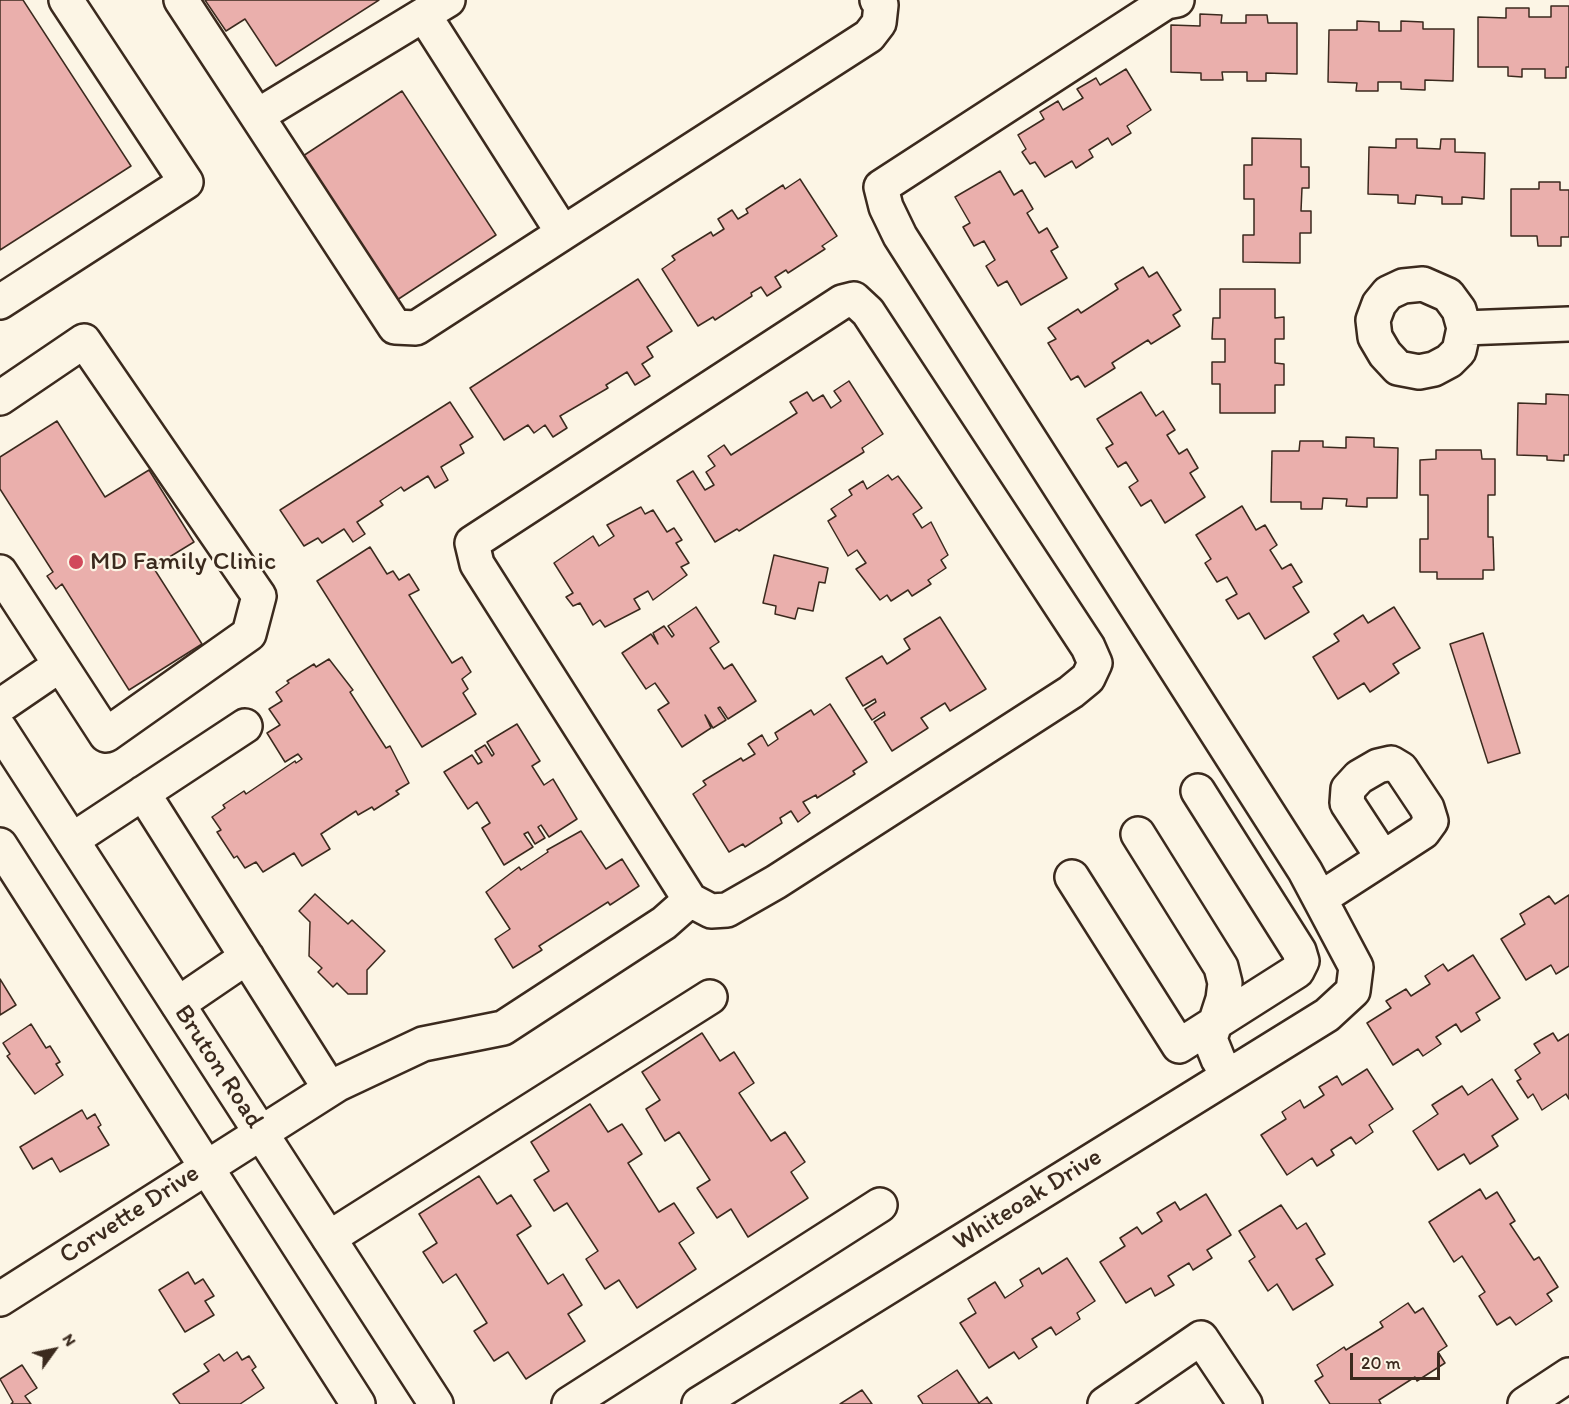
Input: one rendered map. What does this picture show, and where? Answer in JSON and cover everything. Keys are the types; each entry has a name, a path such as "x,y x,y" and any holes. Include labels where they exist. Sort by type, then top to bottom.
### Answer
{"main road":[{"path":"0,302 186,182 66,0"},
{"path":"182,0 394,327 416,328 868,36 879,23 881,5 878,0"},
{"path":"1177,0 1166,2 881,187 886,207 900,236 1321,898 1383,858"},
{"path":"257,116 436,7 563,233"},
{"path":"854,299 875,322 1088,647 1095,663 1088,678 1071,692 727,910 711,911 690,900 477,564 472,543 842,302 854,299"},
{"path":"1464,328 1569,324"},
{"path":"0,398 84,341 259,596 249,634 106,735 0,572"},
{"path":"0,706 60,665"},
{"path":"72,840 245,726"},
{"name":"Bruton Road","path":"0,729 436,1404"},
{"path":"1072,877 1179,1047 1297,971 1302,961 1299,951 1198,790"},
{"path":"143,793 330,1089"},
{"path":"1138,834 1221,967 1225,983 1223,999 1210,1039 1228,1076"},
{"path":"0,845 358,1404"},
{"name":"Whiteoak Drive","path":"699,1404 1327,1015 1353,990 1356,967 1321,898"},
{"name":"Corvette Drive","path":"0,1299 330,1089 423,1044 503,1028 664,923 690,900"},
{"path":"178,1004 247,957"},
{"path":"329,1238 710,997"},
{"path":"569,1404 880,1205"},
{"path":"1105,1404 1201,1338 1245,1404"},
{"path":"1525,1404 1569,1375"}],"building":[{"path":"0,0 23,0 131,166 0,250"},
{"path":"205,0 379,0 276,66 245,19 226,31"},
{"path":"1551,6 1569,6 1569,67 1566,67 1566,78 1545,78 1545,69 1522,69 1522,77 1508,76 1508,67 1478,67 1478,17 1506,18 1506,8 1529,8 1529,17 1551,17"},
{"path":"1200,14 1222,15 1221,23 1246,23 1246,15 1267,15 1268,23 1297,23 1297,74 1266,73 1266,81 1247,81 1247,72 1222,72 1223,80 1201,80 1201,73 1171,72 1171,25 1200,26"},
{"path":"1357,21 1379,22 1379,31 1401,31 1401,21 1423,22 1423,29 1454,29 1453,81 1425,80 1425,90 1401,89 1401,82 1378,82 1378,91 1356,91 1357,83 1328,82 1329,30 1357,30"},
{"path":"1126,69 1151,110 1127,126 1131,133 1112,145 1108,138 1089,150 1093,157 1076,168 1072,161 1045,177 1035,162 1030,164 1022,152 1026,149 1018,135 1044,119 1040,112 1058,101 1063,110 1083,98 1077,89 1096,78 1100,85"},
{"path":"402,91 496,235 397,300 303,156"},
{"path":"1252,138 1301,139 1301,167 1309,167 1309,188 1302,188 1301,211 1311,211 1311,233 1300,233 1300,263 1243,262 1243,235 1254,235 1254,199 1244,199 1244,165 1252,165"},
{"path":"1396,139 1417,139 1417,148 1440,149 1441,139 1455,139 1455,152 1485,153 1484,199 1462,197 1462,204 1442,204 1442,197 1416,195 1415,204 1398,203 1398,195 1368,194 1369,147 1396,148"},
{"path":"1000,171 1014,195 1022,190 1033,209 1027,213 1039,233 1047,228 1058,247 1051,251 1067,278 1021,305 1007,281 998,286 986,266 995,260 984,241 974,246 963,227 970,223 955,197"},
{"path":"800,179 837,236 822,246 825,249 788,273 786,270 775,277 781,287 767,296 761,287 751,293 752,296 715,320 713,317 698,326 662,269 675,260 672,256 711,232 713,236 724,229 718,219 732,210 738,219 748,213 746,209 783,185 785,189"},
{"path":"1539,182 1560,182 1560,190 1569,190 1569,237 1561,237 1561,246 1538,246 1537,236 1511,236 1511,189 1539,189"},
{"path":"1143,267 1149,277 1157,272 1181,310 1173,315 1180,326 1151,344 1148,340 1112,363 1115,368 1085,387 1078,376 1071,380 1048,343 1056,339 1048,328 1078,309 1081,313 1118,289 1115,284"},
{"path":"638,279 672,331 647,347 653,357 642,364 650,376 635,385 627,372 606,385 608,388 560,416 567,428 553,437 545,425 534,433 528,425 504,440 470,388"},
{"path":"1220,289 1275,289 1275,318 1284,317 1284,339 1275,339 1275,363 1284,364 1284,385 1275,385 1275,413 1220,413 1220,384 1212,384 1212,362 1225,362 1225,339 1212,339 1213,318 1220,318"},
{"path":"849,381 883,434 862,448 864,452 739,531 737,529 715,542 677,481 693,471 705,490 714,485 706,472 715,466 708,456 724,445 731,455 797,413 790,402 807,392 813,401 823,395 831,408 841,401 834,391"},
{"path":"1141,392 1156,416 1163,411 1175,430 1167,435 1179,454 1187,449 1198,468 1190,473 1205,497 1165,523 1151,500 1141,506 1129,487 1138,481 1126,462 1118,467 1106,448 1113,444 1097,419"},
{"path":"1546,394 1569,395 1569,455 1564,455 1564,461 1547,460 1547,456 1517,455 1518,403 1546,404"},
{"path":"450,402 473,437 460,445 464,453 441,467 448,480 435,488 428,476 404,491 401,487 380,501 383,505 357,522 365,534 353,542 344,529 322,543 318,538 304,546 280,510"},
{"path":"57,421 105,497 149,470 194,542 153,567 202,644 129,690 62,584 56,589 47,576 53,572 0,489 0,457"},
{"path":"1346,437 1374,438 1374,447 1398,448 1397,498 1367,498 1367,507 1346,506 1347,499 1323,498 1322,509 1301,509 1301,502 1271,502 1272,451 1299,451 1300,441 1323,441 1323,447 1346,448"},
{"path":"1436,450 1481,450 1482,459 1495,459 1495,495 1488,495 1488,537 1493,537 1494,570 1483,570 1483,579 1437,579 1437,572 1420,572 1420,539 1428,539 1428,495 1420,495 1420,460 1436,459"},
{"path":"888,475 892,480 898,476 922,508 913,514 922,528 931,522 948,555 941,560 946,568 928,580 931,584 912,596 908,590 891,601 887,595 880,600 856,569 866,563 857,550 848,556 828,521 836,516 831,509 852,495 849,490 863,481 867,489"},
{"path":"1242,506 1256,530 1265,525 1277,545 1270,550 1282,569 1291,564 1302,582 1293,587 1309,612 1265,639 1249,613 1238,619 1226,600 1237,594 1227,577 1217,582 1205,563 1211,559 1196,535"},
{"path":"641,507 645,514 653,510 667,532 674,528 682,540 676,543 689,563 681,567 687,575 653,600 648,591 634,599 640,609 605,627 600,620 593,625 580,603 573,606 566,597 573,593 554,563 593,536 599,546 614,536 607,525"},
{"path":"370,547 387,574 393,571 399,580 409,574 419,590 409,595 452,663 462,657 471,672 462,679 468,689 463,693 476,714 422,747 317,581"},
{"path":"774,555 828,568 825,583 819,582 813,611 798,608 795,619 775,614 776,606 763,603"},
{"path":"696,607 719,642 710,648 724,669 732,664 756,701 728,719 720,707 718,708 726,720 713,728 705,715 711,728 682,747 658,710 669,703 655,683 646,689 622,653 651,634 658,644 653,633 664,626 672,637 674,635 668,626"},
{"path":"1394,607 1420,648 1393,664 1399,673 1370,692 1364,683 1338,699 1313,657 1339,641 1334,634 1363,615 1368,623"},
{"path":"940,617 986,689 950,711 945,703 921,718 928,728 892,751 874,722 885,715 884,712 872,720 865,709 876,702 875,699 863,706 846,678 882,656 887,664 910,649 904,639"},
{"path":"1483,633 1520,753 1488,763 1450,644"},
{"path":"329,659 353,690 350,692 386,748 390,746 409,783 396,791 399,794 374,810 372,807 358,815 356,811 321,834 330,849 302,866 294,853 263,872 256,862 245,868 237,856 234,858 217,832 221,830 212,817 225,808 223,805 244,791 246,794 295,761 296,763 302,759 298,754 285,762 267,733 280,725 269,709 282,701 276,692 289,683 287,681 314,664 316,667"},
{"path":"830,704 867,762 853,771 855,774 817,798 816,795 803,802 810,813 798,822 791,811 780,818 782,823 745,847 743,844 729,852 693,794 706,785 703,781 741,758 743,761 755,754 748,744 762,735 768,746 778,739 775,733 811,710 814,715"},
{"path":"517,724 540,761 532,766 544,785 553,779 577,819 549,837 541,825 538,827 545,838 535,844 528,832 524,834 533,847 504,865 482,828 490,823 477,802 468,809 444,772 472,755 478,764 482,762 475,751 485,745 492,756 494,754 487,742"},
{"path":"581,831 606,869 622,859 639,886 610,905 608,902 539,946 542,950 513,968 495,939 510,929 486,892 519,867 521,870 548,852 547,850"},
{"path":"315,894 348,924 352,920 385,951 367,970 367,994 348,994 337,983 333,987 318,972 322,968 309,956 310,922 299,911"},
{"path":"1569,895 1569,966 1556,974 1551,965 1526,980 1501,939 1525,924 1520,914 1549,896 1555,904"},
{"path":"1473,955 1500,998 1476,1013 1480,1020 1461,1032 1456,1024 1436,1037 1441,1044 1423,1056 1418,1049 1393,1065 1367,1023 1391,1008 1386,1001 1406,989 1411,996 1430,984 1425,976 1443,964 1448,971"},
{"path":"0,979 16,1005 0,1015"},
{"path":"31,1024 46,1048 50,1046 60,1062 56,1064 63,1075 35,1094 7,1056 10,1054 3,1043"},
{"path":"702,1033 720,1061 734,1052 754,1083 739,1093 771,1141 785,1132 805,1162 791,1172 808,1198 748,1237 731,1209 717,1218 697,1188 710,1180 679,1132 665,1141 646,1109 660,1100 642,1072"},
{"path":"1553,1033 1558,1041 1569,1034 1569,1099 1566,1094 1542,1110 1533,1094 1528,1098 1517,1081 1521,1079 1515,1070 1540,1053 1534,1044"},
{"path":"1367,1069 1393,1109 1369,1125 1373,1132 1356,1144 1351,1137 1331,1150 1334,1155 1317,1166 1312,1158 1287,1175 1261,1135 1286,1119 1282,1112 1300,1100 1304,1108 1324,1095 1319,1087 1337,1076 1342,1085"},
{"path":"1492,1079 1518,1119 1492,1136 1498,1146 1470,1164 1464,1154 1438,1170 1413,1131 1438,1114 1432,1105 1462,1086 1468,1095"},
{"path":"590,1104 608,1132 622,1124 642,1154 628,1163 659,1212 674,1203 694,1233 679,1243 696,1269 637,1308 619,1280 605,1289 586,1259 598,1251 567,1203 554,1211 534,1180 549,1171 531,1142"},
{"path":"82,1110 87,1119 95,1114 101,1125 98,1127 109,1145 60,1172 52,1158 33,1169 20,1147"},
{"path":"479,1176 497,1204 511,1195 531,1226 517,1235 548,1284 563,1274 582,1305 568,1314 585,1341 526,1379 508,1352 494,1361 474,1331 487,1323 456,1274 443,1283 423,1252 437,1243 419,1214"},
{"path":"1480,1189 1486,1199 1497,1192 1515,1221 1510,1224 1534,1260 1539,1257 1558,1287 1547,1294 1552,1301 1516,1325 1510,1317 1497,1325 1479,1296 1485,1292 1462,1256 1454,1262 1429,1222"},
{"path":"1206,1194 1231,1235 1207,1250 1212,1258 1193,1270 1189,1263 1168,1276 1174,1285 1155,1296 1151,1288 1126,1303 1100,1262 1125,1246 1120,1238 1137,1227 1142,1234 1162,1221 1157,1213 1175,1202 1180,1210"},
{"path":"1281,1205 1297,1229 1306,1223 1325,1254 1316,1259 1333,1285 1293,1310 1277,1284 1268,1291 1249,1261 1255,1257 1239,1231"},
{"path":"1067,1258 1095,1301 1077,1313 1080,1319 1056,1335 1051,1327 1032,1339 1037,1347 1019,1359 1014,1352 989,1368 960,1323 976,1313 968,1299 995,1282 1005,1298 1023,1286 1020,1280 1039,1268 1042,1274"},
{"path":"188,1272 195,1284 203,1279 214,1296 205,1301 214,1315 185,1332 159,1290"},
{"path":"1408,1303 1415,1313 1423,1308 1447,1346 1438,1352 1445,1363 1417,1381 1415,1377 1379,1400 1381,1404 1330,1404 1315,1381 1323,1376 1317,1365 1344,1347 1346,1350 1383,1327 1380,1322"},
{"path":"237,1352 242,1360 249,1356 256,1367 252,1370 264,1388 240,1404 180,1404 173,1394 209,1371 204,1364 219,1354 224,1361"},
{"path":"22,1365 37,1388 25,1396 31,1404 11,1404 13,1402 0,1379"},
{"path":"957,1370 979,1403 987,1397 992,1404 923,1404 918,1396"},
{"path":"862,1390 872,1404 840,1404"}],"place":[{"name":"MD Family Clinic","path":"76,562"}]}
